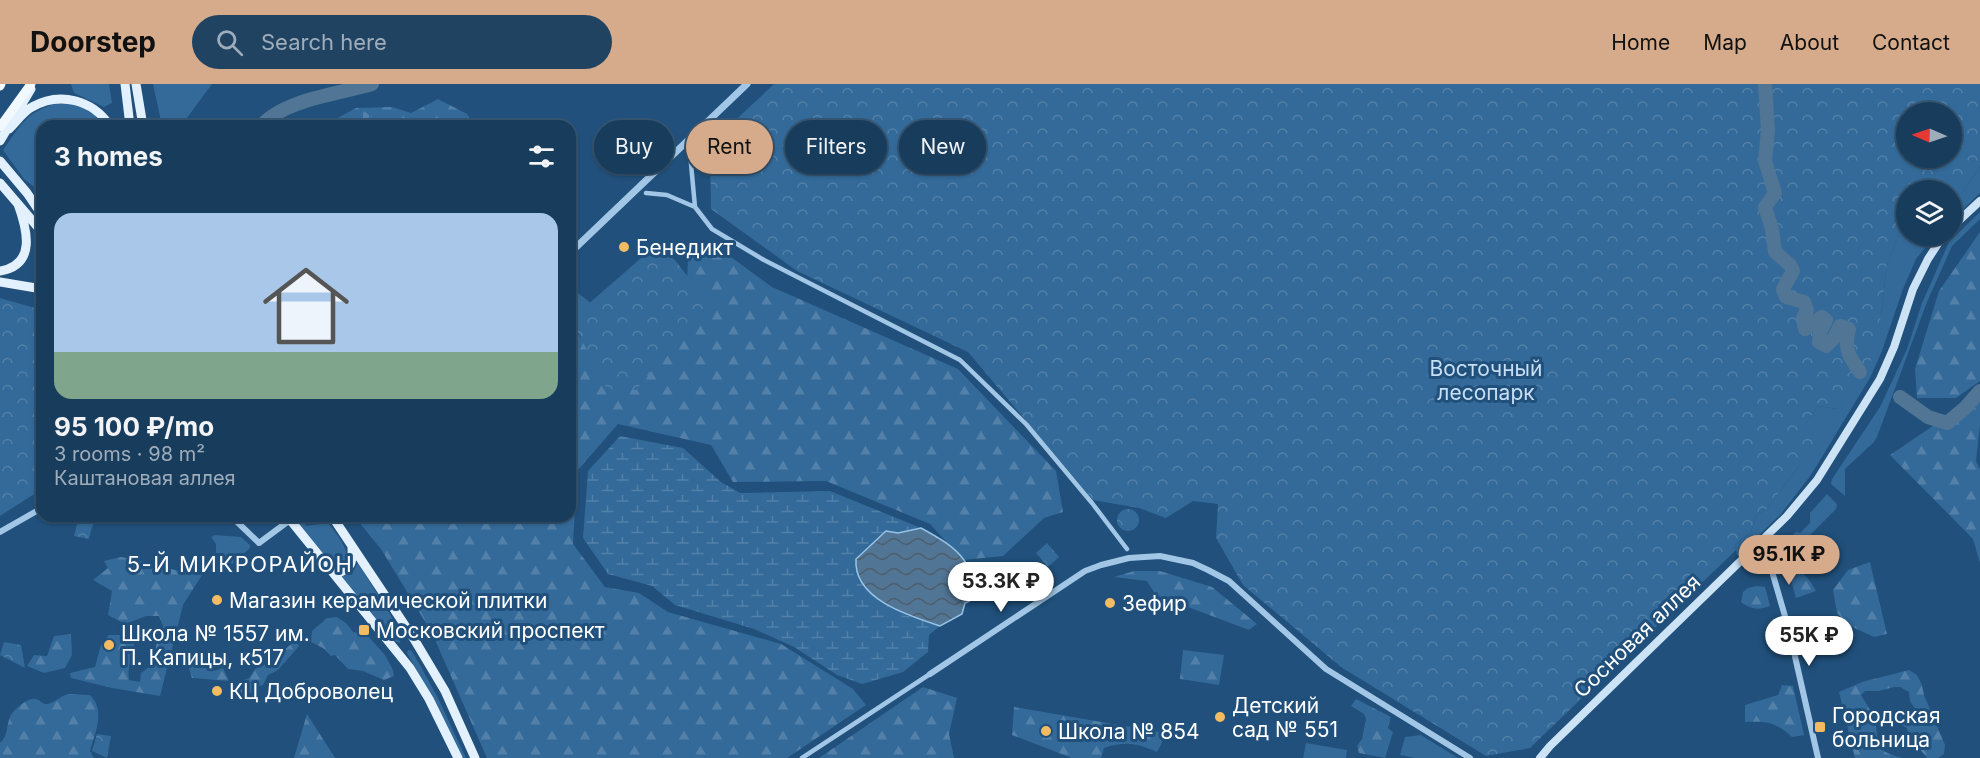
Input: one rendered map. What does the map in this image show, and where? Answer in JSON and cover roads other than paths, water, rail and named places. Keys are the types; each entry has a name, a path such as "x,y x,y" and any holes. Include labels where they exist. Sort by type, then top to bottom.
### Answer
{"highway":[{"path":"4,128 33,84"}],"main road":[{"path":"125,84 129,120"},
{"path":"136,84 142,120"},
{"path":"0,141 4,128 32,107 49,101 67,99 81,101 94,108 106,120"},
{"path":"0,161 36,206"},
{"path":"0,183 36,225"},
{"path":"27,193 36,197"},
{"path":"1962,218 1980,201"},
{"path":"0,271 15,266 26,249 26,227 18,204"},
{"name":"Сосновая аллея","path":"1540,758 1804,498 1822,474 1880,379 1894,347 1919,275 1937,246"},
{"path":"0,282 36,288"},
{"path":"291,522 398,651 429,699 458,758"},
{"path":"336,522 414,639 445,691 476,758"},
{"path":"329,569 339,573 348,569 352,562 352,546"},
{"path":"398,651 414,639"}],"street":[{"path":"576,247 747,84"},
{"path":"692,174 695,207"},
{"path":"646,193 656,190 695,207 712,229 764,260 960,360 1026,424 1127,549"},
{"path":"0,532 36,511"},
{"path":"237,522 259,543 283,522"},
{"path":"1757,545 1771,568 1789,630 1818,758"},
{"path":"802,758 1084,571 1129,558 1160,556 1193,563 1229,581 1326,669 1470,758"}],"water":[{"path":"921,528 955,550 978,579 976,594 973,599 965,603 962,614 940,626 885,604 873,595 857,573 856,559 886,531 898,533"}],"waterway":[{"path":"268,120 298,103 372,84"},
{"path":"1765,84 1768,130 1765,161 1775,193 1765,207 1772,229 1775,252 1790,265 1793,271 1783,289 1786,297 1804,302 1807,310 1803,318 1805,329 1822,317 1826,320 1820,332 1819,342 1826,346 1834,338 1840,326 1849,329 1848,352 1860,372"},
{"path":"1900,397 1928,417 1947,423 1980,391"}],"place":[{"name":"Бенедикт","path":"624,247"},
{"name":"Магазин керамической плитки","path":"217,600"},
{"name":"Зефир","path":"1110,603"},
{"name":"Московский проспект","path":"364,630"},
{"name":"Школа № 1557 им. П. Капицы, к517","path":"109,645"},
{"name":"КЦ Доброволец","path":"217,691"},
{"name":"Детский сад № 551","path":"1220,717"},
{"name":"Городская больница","path":"1820,727"},
{"name":"Школа № 854","path":"1046,731"}],"district":[{"name":"5-Й МИКРОРАЙОН","path":"240,564"}],"park label":[{"name":"Восточный лесопарк","path":"1486,380"}]}
